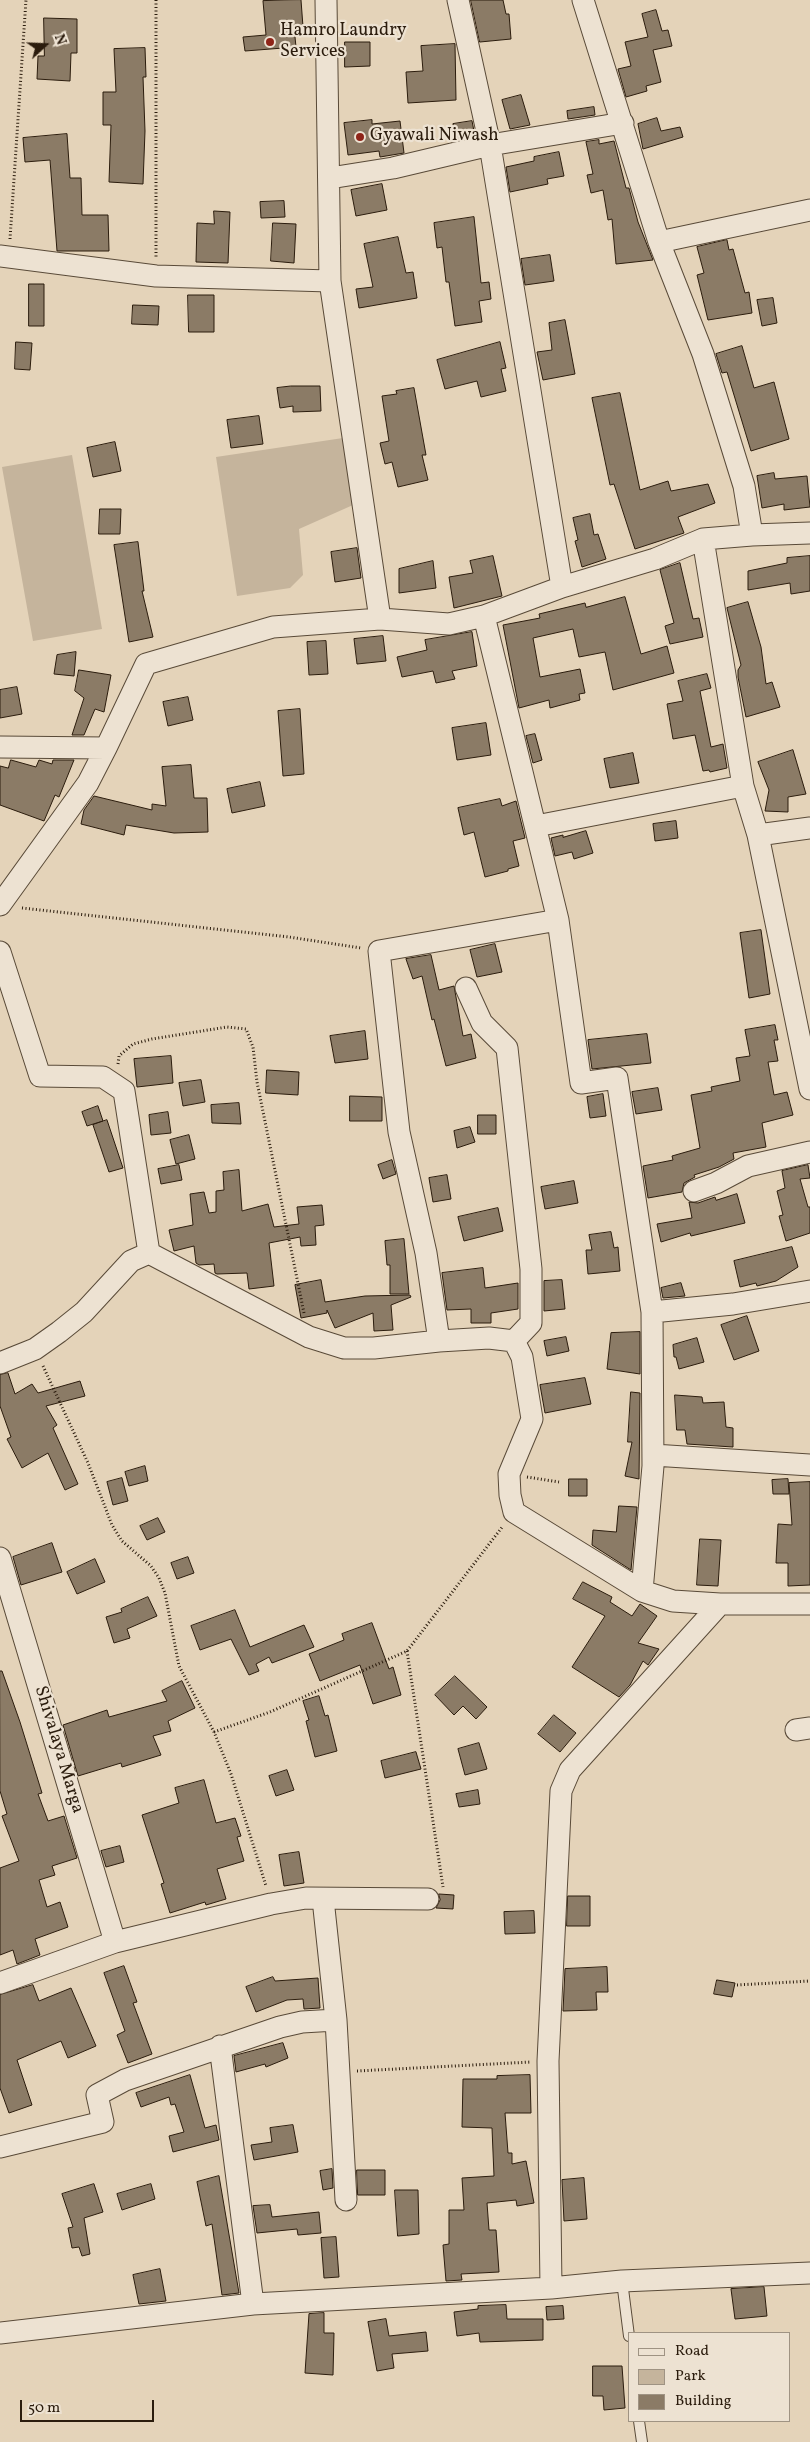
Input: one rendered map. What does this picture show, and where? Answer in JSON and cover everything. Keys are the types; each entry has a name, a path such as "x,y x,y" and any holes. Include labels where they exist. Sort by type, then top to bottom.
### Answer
{"street":[{"path":"326,0 330,281 380,619"},
{"path":"458,0 490,145 562,587"},
{"path":"583,0 660,242 712,382 744,486 752,535"},
{"path":"330,178 393,168 490,145 623,122"},
{"path":"660,242 810,210"},
{"path":"4,257 156,276 330,281"},
{"path":"1,903 88,783 146,664 273,627 380,619 449,624 484,616 562,587 655,559 703,539 810,533"},
{"path":"703,539 743,786 758,835 810,1089"},
{"path":"484,616 558,920 581,1083 617,1078 652,1312 653,1455 642,1591"},
{"path":"0,747 106,748"},
{"path":"536,826 743,786"},
{"path":"758,835 810,828"},
{"path":"439,1341 426,1253 398,1132 379,951 558,920"},
{"path":"0,952 40,1076 104,1077 124,1091 149,1253"},
{"path":"149,1253 309,1337 344,1348 374,1348 489,1338 514,1340 532,1323 532,1305 531,1269 507,1048 482,1022 466,988"},
{"path":"694,1190 716,1183 748,1166 810,1152"},
{"path":"0,1363 35,1349 84,1312 131,1261 149,1253"},
{"path":"652,1312 733,1304 810,1291"},
{"path":"514,1340 522,1357 532,1419 509,1474 510,1495 514,1512 642,1591 674,1601 720,1604 810,1604"},
{"path":"653,1455 810,1465"},
{"name":"Shivalaya Marga","path":"0,1558 115,1942"},
{"path":"551,2288 548,2061 561,1791 570,1770 720,1604"},
{"path":"0,1984 115,1942 270,1904 306,1898 323,1899 435,1893"},
{"path":"323,1899 336,2020 346,2200"},
{"path":"0,2147 103,2122 97,2095 125,2080 220,2046 302,2022 336,2020"},
{"path":"220,2046 253,2304"},
{"path":"0,2333 253,2304 551,2288 622,2281 810,2272"}],"lane":[{"path":"622,2281 628,2332"},
{"path":"639,2422 642,2442"}],"path":[{"path":"4,257 26,0"},
{"path":"156,0 156,276"},
{"path":"1,903 20,908 289,937 379,951"},
{"path":"114,1085 119,1056 133,1044 152,1039 227,1027 246,1029 253,1047 257,1082 309,1337"},
{"path":"35,1349 88,1463 112,1525 122,1541 151,1566 160,1578 165,1593 179,1666 214,1732 231,1774 270,1904"},
{"path":"509,1474 559,1482"},
{"path":"214,1732 270,1712 407,1651 514,1512"},
{"path":"407,1651 435,1893"},
{"path":"737,1985 810,1981"},
{"path":"339,2072 548,2061"}],"green space":[{"path":"343,438 353,505 299,529 303,575 290,588 237,596 216,457"},
{"path":"72,455 102,629 33,641 2,467"}],"building":[{"path":"301,0 303,27 294,27 296,47 245,51 243,37 266,35 263,1"},
{"path":"471,0 503,0 506,14 509,14 511,39 480,42"},
{"path":"656,10 662,31 668,30 672,46 653,50 661,82 646,86 647,91 626,97 618,69 631,66 625,42 648,37 642,14"},
{"path":"44,18 77,19 77,53 71,53 70,81 37,79 38,56 44,56"},
{"path":"345,42 370,42 370,66 345,67"},
{"path":"455,44 456,100 408,103 406,72 423,71 421,46"},
{"path":"145,48 146,77 143,77 145,131 143,184 109,182 111,125 103,125 103,92 116,92 114,49"},
{"path":"521,95 530,125 510,129 502,100"},
{"path":"594,107 595,115 568,119 567,111"},
{"path":"657,118 661,131 680,127 683,137 643,149 638,124"},
{"path":"372,120 372,124 400,121 404,153 380,157 379,151 348,155 344,123"},
{"path":"472,121 475,136 456,140 453,124"},
{"path":"67,134 70,178 81,178 82,215 108,215 109,251 57,251 50,160 25,162 23,138"},
{"path":"599,140 599,144 614,141 626,188 629,188 638,222 653,260 616,264 612,219 608,220 603,190 591,193 587,175 593,174 586,142"},
{"path":"559,152 564,176 547,179 548,184 510,192 506,167 534,161 534,157"},
{"path":"382,184 387,210 356,216 351,190"},
{"path":"284,201 285,217 261,218 260,202"},
{"path":"214,211 230,212 228,263 196,262 197,223 214,224"},
{"path":"474,217 481,283 489,282 491,299 479,301 482,322 455,326 449,282 446,282 442,247 437,248 434,223"},
{"path":"273,223 296,224 294,263 271,261"},
{"path":"398,237 406,273 413,272 417,298 359,308 356,289 373,287 364,244"},
{"path":"727,240 729,250 733,249 745,293 749,292 752,313 708,320 697,275 704,273 697,247"},
{"path":"550,255 554,281 525,285 521,259"},
{"path":"29,284 44,284 44,326 29,326"},
{"path":"188,295 214,295 214,332 189,332"},
{"path":"773,298 777,323 762,326 757,300"},
{"path":"133,305 159,306 158,325 132,324"},
{"path":"565,320 575,374 543,380 537,352 552,350 549,323"},
{"path":"16,342 32,343 30,370 15,369"},
{"path":"500,342 506,368 501,369 506,391 481,397 477,381 445,389 437,360"},
{"path":"742,346 754,388 774,382 789,439 751,451 727,372 722,373 716,354"},
{"path":"320,386 321,411 293,412 293,406 280,408 277,388"},
{"path":"414,388 426,455 422,455 428,480 398,487 392,462 385,464 380,443 389,441 382,396 397,394 396,391"},
{"path":"620,393 640,490 668,481 671,491 708,484 715,503 678,517 684,533 635,549 614,484 610,485 592,398"},
{"path":"259,416 263,444 231,448 227,420"},
{"path":"115,442 121,471 93,477 87,448"},
{"path":"774,473 775,479 807,476 810,507 784,510 784,504 762,508 757,476"},
{"path":"100,509 121,509 120,534 99,534"},
{"path":"590,514 594,535 598,534 606,559 582,567 575,541 578,540 573,518"},
{"path":"138,542 144,591 142,591 153,637 129,642 114,545"},
{"path":"357,548 361,578 335,582 331,552"},
{"path":"493,556 502,596 454,608 449,577 473,573 470,561"},
{"path":"810,556 810,591 791,594 790,583 748,590 748,571 787,563 787,558"},
{"path":"433,561 436,588 399,593 399,569"},
{"path":"680,563 693,619 699,618 703,637 670,644 665,626 674,623 660,570"},
{"path":"625,597 641,654 667,646 674,673 613,690 605,652 579,657 573,629 533,638 540,677 580,669 585,693 579,694 580,700 550,708 549,700 519,708 503,625 540,618 539,614 585,603 586,607"},
{"path":"748,602 761,647 766,684 772,682 780,707 746,717 738,677 738,670 741,665 727,608"},
{"path":"472,632 477,666 452,671 455,679 436,683 433,671 402,677 397,657 427,650 425,640"},
{"path":"383,636 386,661 357,664 354,639"},
{"path":"326,641 328,674 309,675 307,642"},
{"path":"76,652 74,676 54,674 57,655"},
{"path":"79,670 111,675 104,712 95,709 84,735 72,735 84,698 75,691"},
{"path":"707,674 711,688 700,691 711,747 723,744 727,768 710,772 709,770 703,771 695,735 673,739 667,704 683,701 678,681"},
{"path":"17,687 22,714 0,718 0,690"},
{"path":"188,697 193,720 168,726 163,702"},
{"path":"300,709 304,774 283,776 278,711"},
{"path":"486,723 491,755 457,760 452,728"},
{"path":"535,734 542,760 533,763 526,736"},
{"path":"793,750 806,794 788,797 788,812 765,811 769,790 758,762"},
{"path":"633,753 639,783 610,788 604,759"},
{"path":"11,760 36,767 39,760 52,764 53,760 74,760 59,797 55,795 44,821 0,805 0,766 8,768"},
{"path":"191,765 194,798 207,798 208,832 174,833 126,825 124,835 81,824 84,810 94,796 152,810 152,804 166,806 162,767"},
{"path":"260,782 265,806 232,813 227,789"},
{"path":"500,799 502,806 516,801 525,838 513,841 519,866 485,877 474,832 464,835 458,808"},
{"path":"676,821 678,838 655,841 653,824"},
{"path":"586,831 593,853 574,859 572,852 555,856 551,838"},
{"path":"761,930 770,994 749,998 740,933"},
{"path":"495,944 502,972 477,977 470,950"},
{"path":"431,955 439,990 454,986 463,1036 471,1034 476,1058 446,1066 434,1019 432,1020 422,976 413,979 406,959"},
{"path":"775,1025 778,1040 774,1040 778,1061 768,1062 774,1095 787,1092 793,1115 762,1123 766,1147 733,1153 734,1159 719,1167 694,1175 695,1177 684,1183 682,1192 648,1198 643,1166 673,1160 672,1156 700,1148 691,1095 712,1091 711,1087 740,1081 736,1058 750,1056 745,1030"},
{"path":"365,1031 368,1059 335,1063 330,1036"},
{"path":"647,1034 651,1063 592,1069 588,1040"},
{"path":"171,1056 173,1083 137,1087 134,1059"},
{"path":"267,1070 299,1072 298,1095 266,1093"},
{"path":"201,1080 205,1102 183,1106 179,1083"},
{"path":"658,1088 662,1110 636,1114 632,1092"},
{"path":"603,1094 606,1116 590,1118 587,1097"},
{"path":"350,1096 382,1097 382,1121 350,1121"},
{"path":"239,1103 241,1124 212,1123 211,1105"},
{"path":"98,1106 103,1121 87,1126 82,1112"},
{"path":"168,1112 171,1133 151,1135 149,1115"},
{"path":"478,1115 496,1115 496,1134 478,1134"},
{"path":"107,1120 123,1168 109,1172 93,1125"},
{"path":"470,1127 475,1142 457,1148 454,1131"},
{"path":"189,1135 195,1159 176,1164 170,1140"},
{"path":"392,1160 396,1174 383,1179 378,1165"},
{"path":"179,1165 182,1180 161,1184 158,1169"},
{"path":"808,1165 810,1178 800,1179 808,1207 810,1207 810,1233 786,1241 779,1216 783,1215 777,1191 785,1188 782,1171"},
{"path":"239,1170 242,1211 268,1204 274,1227 299,1224 297,1207 322,1205 324,1225 315,1226 316,1245 301,1246 300,1237 269,1243 274,1286 249,1289 247,1273 217,1274 215,1273 214,1264 199,1265 196,1263 194,1246 174,1251 169,1230 193,1225 190,1194 204,1192 209,1213 216,1212 216,1191 224,1190 223,1172"},
{"path":"447,1175 451,1199 433,1202 429,1178"},
{"path":"574,1181 578,1203 545,1209 541,1187"},
{"path":"737,1194 745,1223 691,1236 690,1233 661,1242 657,1224 692,1218 689,1202 698,1203 715,1197 716,1200"},
{"path":"498,1208 503,1231 464,1241 458,1217"},
{"path":"611,1232 614,1248 618,1247 620,1271 588,1274 586,1250 592,1250 589,1235"},
{"path":"404,1239 409,1294 390,1294 390,1265 387,1265 385,1241"},
{"path":"792,1247 798,1267 776,1281 757,1286 756,1283 740,1287 734,1261"},
{"path":"483,1268 485,1288 518,1283 518,1309 491,1313 491,1323 471,1323 471,1309 447,1310 442,1273"},
{"path":"321,1280 325,1302 365,1296 410,1295 411,1297 391,1305 393,1330 374,1331 373,1313 335,1328 327,1310 327,1313 301,1318 295,1285"},
{"path":"562,1280 565,1309 544,1311 544,1281"},
{"path":"681,1283 685,1296 663,1298 661,1288"},
{"path":"747,1316 759,1351 734,1360 721,1325"},
{"path":"640,1332 640,1374 607,1369 611,1333"},
{"path":"566,1337 569,1351 547,1356 544,1341"},
{"path":"697,1338 704,1362 679,1369 676,1357 674,1357 673,1345"},
{"path":"8,1373 15,1394 32,1384 38,1393 80,1381 85,1396 46,1406 57,1425 53,1428 78,1484 65,1490 48,1453 22,1468 7,1439 11,1437 0,1406 0,1375"},
{"path":"585,1378 591,1404 545,1413 540,1385"},
{"path":"631,1392 640,1393 639,1479 625,1476 632,1442 628,1442"},
{"path":"675,1395 702,1397 703,1403 724,1402 726,1427 733,1428 733,1447 687,1444 685,1430 677,1430"},
{"path":"145,1466 148,1481 129,1486 125,1472"},
{"path":"122,1478 128,1501 113,1505 107,1482"},
{"path":"569,1479 587,1479 587,1496 569,1496"},
{"path":"788,1479 789,1494 773,1494 772,1480"},
{"path":"810,1482 810,1585 788,1586 788,1563 776,1563 778,1524 792,1525 789,1483"},
{"path":"619,1506 637,1507 631,1570 592,1545 593,1530 616,1532"},
{"path":"158,1518 165,1532 147,1540 140,1526"},
{"path":"700,1539 721,1540 718,1586 697,1585"},
{"path":"52,1543 62,1572 21,1585 13,1557"},
{"path":"188,1557 194,1573 177,1579 171,1563"},
{"path":"95,1559 105,1582 77,1594 67,1572"},
{"path":"583,1582 612,1597 610,1602 632,1616 640,1604 657,1616 638,1643 659,1649 648,1665 643,1661 630,1685 619,1697 572,1667 605,1616 573,1599"},
{"path":"148,1597 157,1616 127,1629 130,1638 114,1643 106,1617 122,1612 121,1609"},
{"path":"235,1610 250,1647 304,1625 314,1647 272,1663 269,1657 256,1664 259,1671 249,1675 231,1639 200,1650 191,1626"},
{"path":"372,1623 389,1669 393,1667 401,1695 373,1704 360,1665 320,1681 309,1654 344,1640 342,1634"},
{"path":"0,1671 2,1671 20,1722 42,1793 38,1794 48,1821 64,1816 77,1858 52,1866 55,1875 39,1880 47,1907 60,1902 68,1927 35,1939 40,1955 17,1964 13,1950 0,1955 0,1868 19,1861 2,1816 7,1814 0,1791"},
{"path":"455,1676 487,1707 476,1719 463,1706 454,1715 435,1695"},
{"path":"182,1681 195,1708 168,1721 171,1731 153,1736 161,1755 122,1767 121,1763 78,1776 63,1725 107,1710 109,1717 167,1701 162,1691"},
{"path":"319,1696 325,1716 328,1715 337,1751 315,1757 306,1721 309,1720 303,1701"},
{"path":"554,1715 576,1733 560,1752 538,1734"},
{"path":"479,1743 487,1769 465,1775 458,1749"},
{"path":"416,1752 421,1769 385,1778 381,1761"},
{"path":"287,1770 294,1790 276,1796 269,1776"},
{"path":"204,1780 216,1823 235,1818 241,1836 237,1837 244,1861 217,1869 226,1899 206,1905 205,1902 170,1913 161,1884 164,1883 142,1815 179,1803 175,1788"},
{"path":"478,1790 480,1804 459,1807 456,1794"},
{"path":"120,1846 124,1862 106,1867 101,1851"},
{"path":"299,1852 304,1883 284,1886 279,1855"},
{"path":"439,1894 454,1895 453,1909 436,1908 440,1900"},
{"path":"568,1896 590,1896 590,1926 567,1926"},
{"path":"534,1911 535,1933 505,1934 504,1912"},
{"path":"124,1966 137,2002 133,2003 152,2054 128,2063 117,2035 125,2031 104,1973"},
{"path":"607,1967 608,1992 596,1992 597,2010 563,2011 565,1969"},
{"path":"273,1977 275,1981 318,1978 320,2008 304,2009 303,1999 287,2000 256,2012 246,1987"},
{"path":"717,1980 735,1983 732,1997 714,1994"},
{"path":"33,1985 39,2001 71,1988 96,2046 68,2058 61,2041 17,2060 32,2105 9,2113 0,2088 0,1995"},
{"path":"283,2043 288,2058 266,2067 265,2064 236,2072 234,2056"},
{"path":"190,2075 205,2128 216,2125 219,2140 173,2152 169,2136 184,2132 175,2104 171,2105 169,2097 141,2107 136,2093"},
{"path":"530,2075 531,2113 505,2113 508,2153 512,2153 512,2164 526,2161 534,2203 517,2206 516,2200 487,2203 489,2230 496,2230 499,2272 461,2274 462,2280 446,2281 443,2245 449,2244 449,2210 464,2210 462,2178 494,2176 492,2128 462,2127 463,2079 497,2079 497,2076"},
{"path":"293,2125 298,2152 254,2160 251,2145 272,2142 270,2128"},
{"path":"332,2169 333,2188 323,2190 320,2171"},
{"path":"357,2170 385,2170 385,2195 358,2195"},
{"path":"219,2176 239,2293 222,2295 212,2224 206,2226 197,2182"},
{"path":"584,2178 587,2219 564,2221 562,2180"},
{"path":"94,2184 103,2212 84,2218 90,2254 82,2256 79,2247 72,2248 68,2228 73,2227 62,2194"},
{"path":"151,2184 155,2199 122,2210 117,2194"},
{"path":"395,2190 418,2190 419,2234 398,2236"},
{"path":"270,2205 272,2217 319,2212 321,2233 298,2235 297,2229 257,2233 253,2206"},
{"path":"336,2237 339,2277 324,2278 321,2238"},
{"path":"160,2269 166,2301 139,2304 133,2275"},
{"path":"764,2287 767,2316 735,2319 731,2289"},
{"path":"506,2305 507,2319 543,2319 543,2340 480,2342 479,2333 457,2336 454,2312 478,2309 478,2306"},
{"path":"563,2306 564,2319 547,2320 546,2307"},
{"path":"324,2313 324,2333 334,2333 333,2375 305,2373 309,2314"},
{"path":"386,2319 389,2336 426,2332 428,2351 392,2354 394,2368 377,2371 368,2322"},
{"path":"593,2366 622,2366 625,2408 604,2410 603,2396 593,2396"}],"place":[{"name":"Hamro Laundry Services","path":"270,42"},
{"name":"Gyawali Niwash","path":"360,137"}]}
